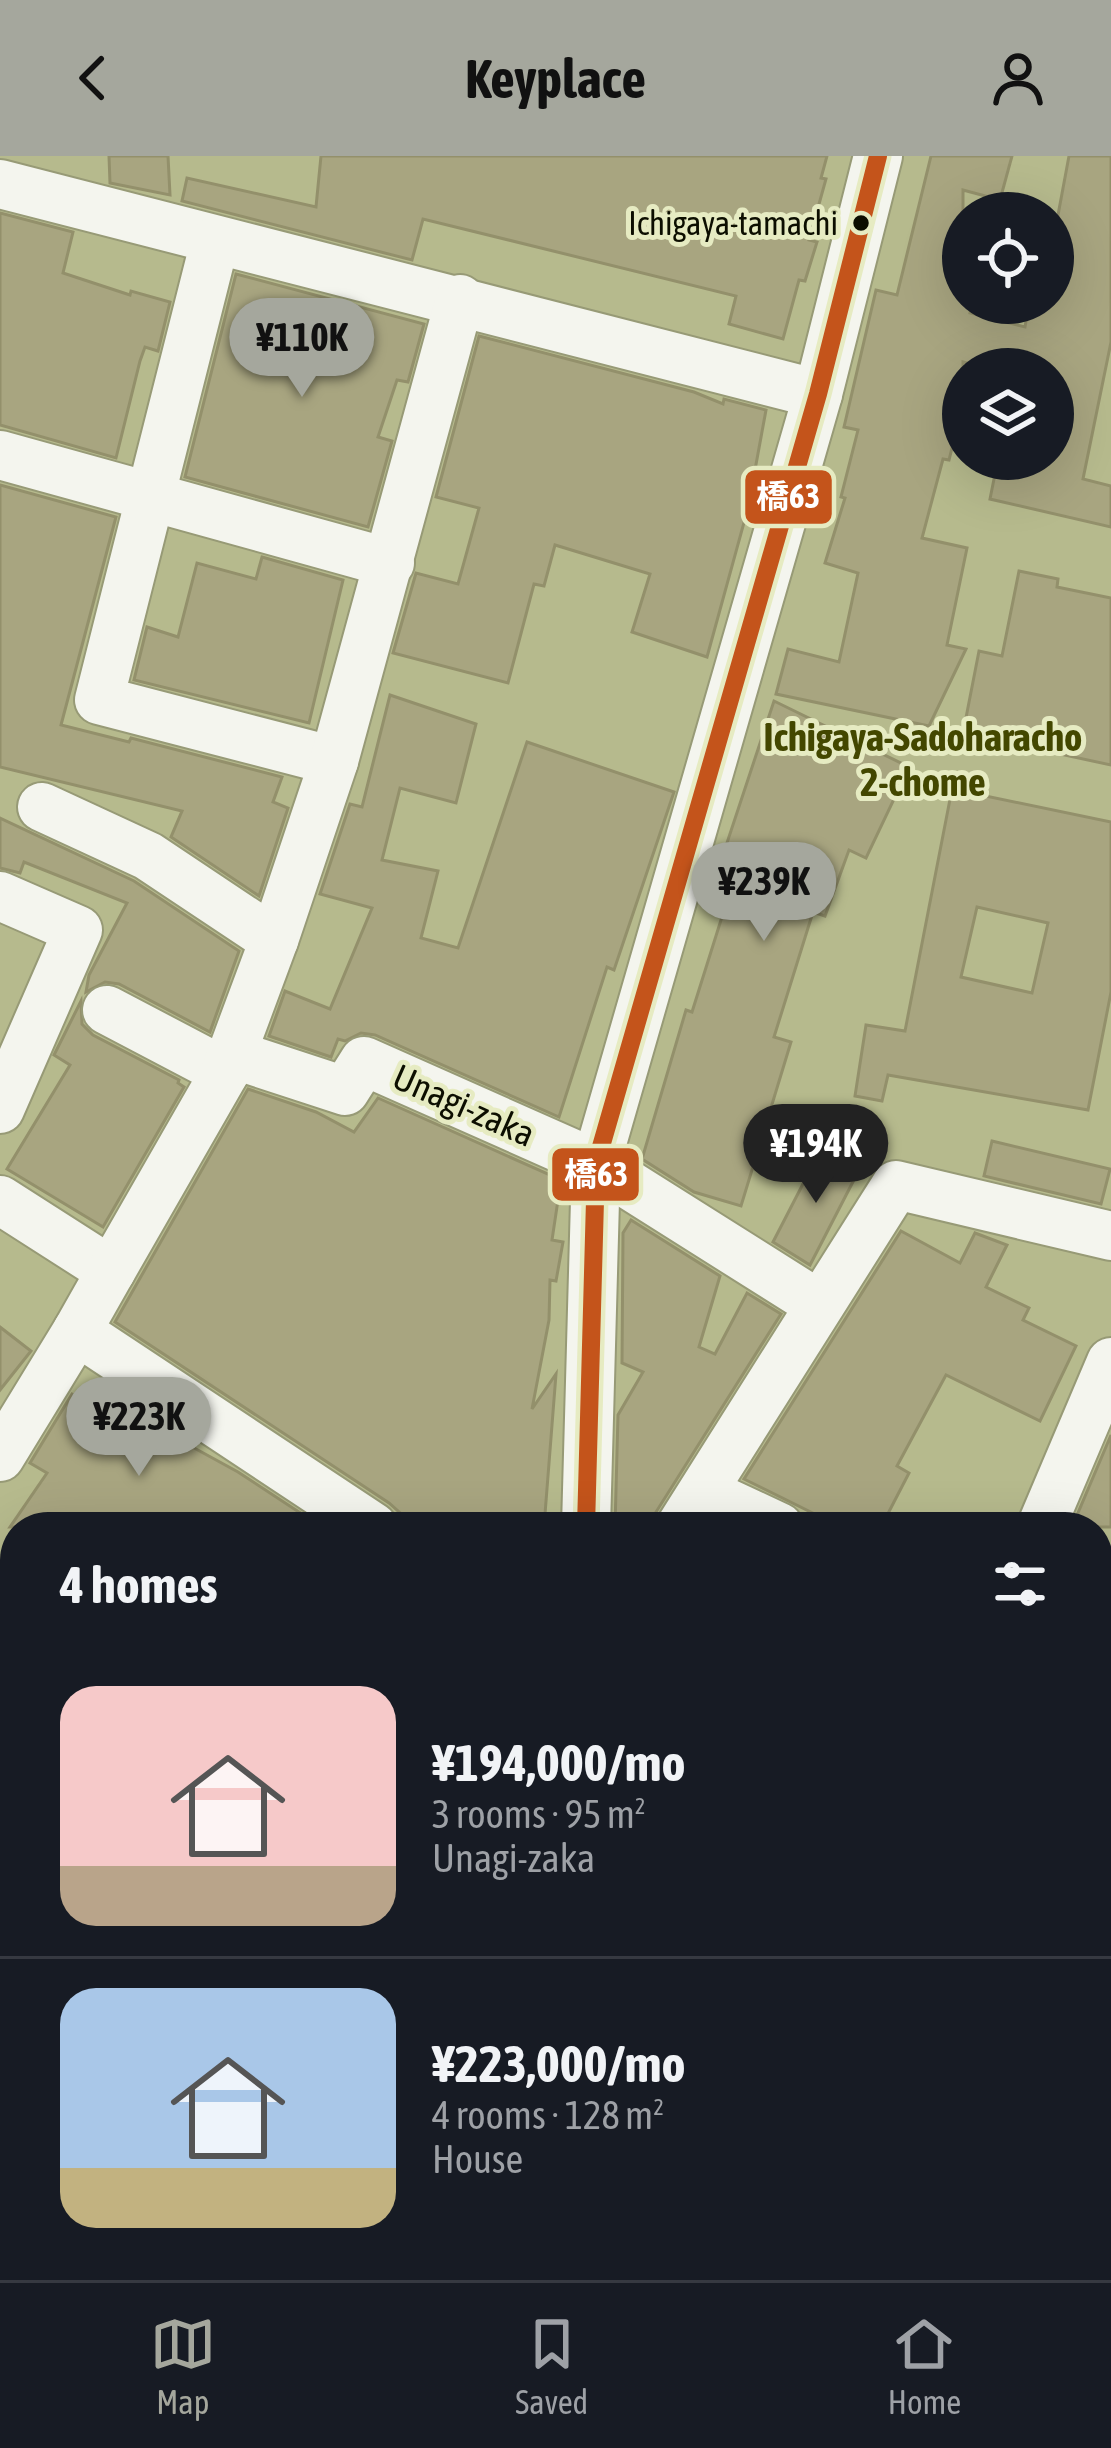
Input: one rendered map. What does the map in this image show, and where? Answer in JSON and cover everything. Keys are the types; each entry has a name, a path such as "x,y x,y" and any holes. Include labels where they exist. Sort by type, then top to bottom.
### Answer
{"street":[{"path":"586,1512 596,1164 699,748 818,394 878,156"},
{"path":"0,184 818,394"},
{"path":"215,241 99,700 334,760"},
{"path":"4,1442 77,1331 229,1063 334,760 460,299"},
{"path":"0,455 390,563"},
{"path":"41,807 148,856 274,940"},
{"path":"0,896 78,930 0,1109"},
{"path":"0,1026 24,971 54,985"},
{"path":"107,1010 229,1063"},
{"name":"Unagi-zaka","path":"229,1063 345,1091 364,1061 596,1164 818,1304"},
{"path":"692,1509 896,1184 1111,1236"},
{"path":"0,1200 111,1271"},
{"path":"77,1331 350,1512"},
{"path":"1048,1512 1108,1375"}],"building":[{"path":"109,156 168,156 170,195 110,183"},
{"path":"321,156 827,156 821,178 826,179 809,240 817,242 805,281 799,280 783,339 729,324 736,296 423,219 412,260 182,201 187,178 316,207"},
{"path":"931,156 1012,156 1002,192 942,192 942,324 1074,324 1074,192 1062,192 1069,156 1111,156 1111,342 1083,479 1111,486 1111,527 990,499 994,480 1074,480 1074,348 942,348 942,463 922,538 967,548 947,645 966,649 929,726 776,694 788,649 839,662 858,573 825,563 845,498 841,497 858,430 844,427 876,290 897,295"},
{"path":"0,213 73,232 63,273 130,295 131,291 170,302 158,351 145,347 140,361 116,458 0,425"},
{"path":"236,274 424,324 408,382 397,380 378,437 392,441 368,527 185,477"},
{"path":"479,336 694,392 723,404 724,399 766,410 748,508 707,657 632,632 650,574 555,545 544,586 534,584 508,683 393,653 416,573 458,584 479,508 436,497"},
{"path":"0,485 116,517 61,725 282,777 273,802 288,808 259,896 171,837 182,811 0,767"},
{"path":"262,557 343,580 309,723 134,680 147,627 178,637 197,563 256,579"},
{"path":"1019,571 1058,579 1057,587 1111,598 1111,765 963,733 979,651 1002,656"},
{"path":"390,695 476,724 456,803 400,788 382,860 438,871 421,938 458,948 527,742 674,792 614,970 607,967 559,1117 375,1035 338,1039 331,1057 269,1036 285,991 330,1009 372,908 320,894 350,804 362,807"},
{"path":"774,701 905,765 905,776 866,858 849,850 825,916 813,912 774,1037 791,1042 741,1206 694,1192 642,1159 686,1010 692,1012 733,882 716,876"},
{"path":"952,789 1111,822 1111,992 1088,1110 888,1075 882,1101 855,1096 866,1025 905,1031","holes":["977,907 1048,923 1032,993 961,977"]},
{"path":"0,818 134,881 239,951 210,1032 119,984 105,982 86,992 89,975 127,903 24,862 20,873 0,868"},
{"path":"81,1001 82,1024 93,1035 184,1087 103,1227 7,1169 70,1065 54,1055"},
{"path":"248,1089 316,1112 354,1132 378,1098 561,1180 552,1240 563,1242 556,1281 550,1280 549,1320 532,1409 556,1374 545,1512 399,1512 115,1322"},
{"path":"992,1141 1110,1169 1101,1204 984,1176"},
{"path":"822,1147 850,1162 849,1167 858,1172 810,1265 773,1242"},
{"path":"631,1220 720,1276 699,1347 715,1354 747,1293 781,1314 656,1512 615,1512 618,1415 643,1372 622,1363 623,1233"},
{"path":"901,1231 960,1263 975,1233 1007,1245 986,1287 1029,1308 1023,1320 1076,1346 1040,1421 946,1375 897,1466 909,1473 889,1512 811,1512 744,1479"},
{"path":"0,1327 31,1351 0,1390"},
{"path":"72,1394 97,1407 102,1399 238,1472 299,1512 20,1512 47,1473 30,1463"},
{"path":"1111,1435 1111,1512 1078,1512"}],"transit line":[{"name":"橋63","path":"586,1512 596,1164 818,394 878,156"}],"place":[{"name":"Ichigaya-tamachi","path":"861,223"}],"district":[{"name":"Ichigaya-Sadoharacho 2-chome","path":"923,760"}]}
